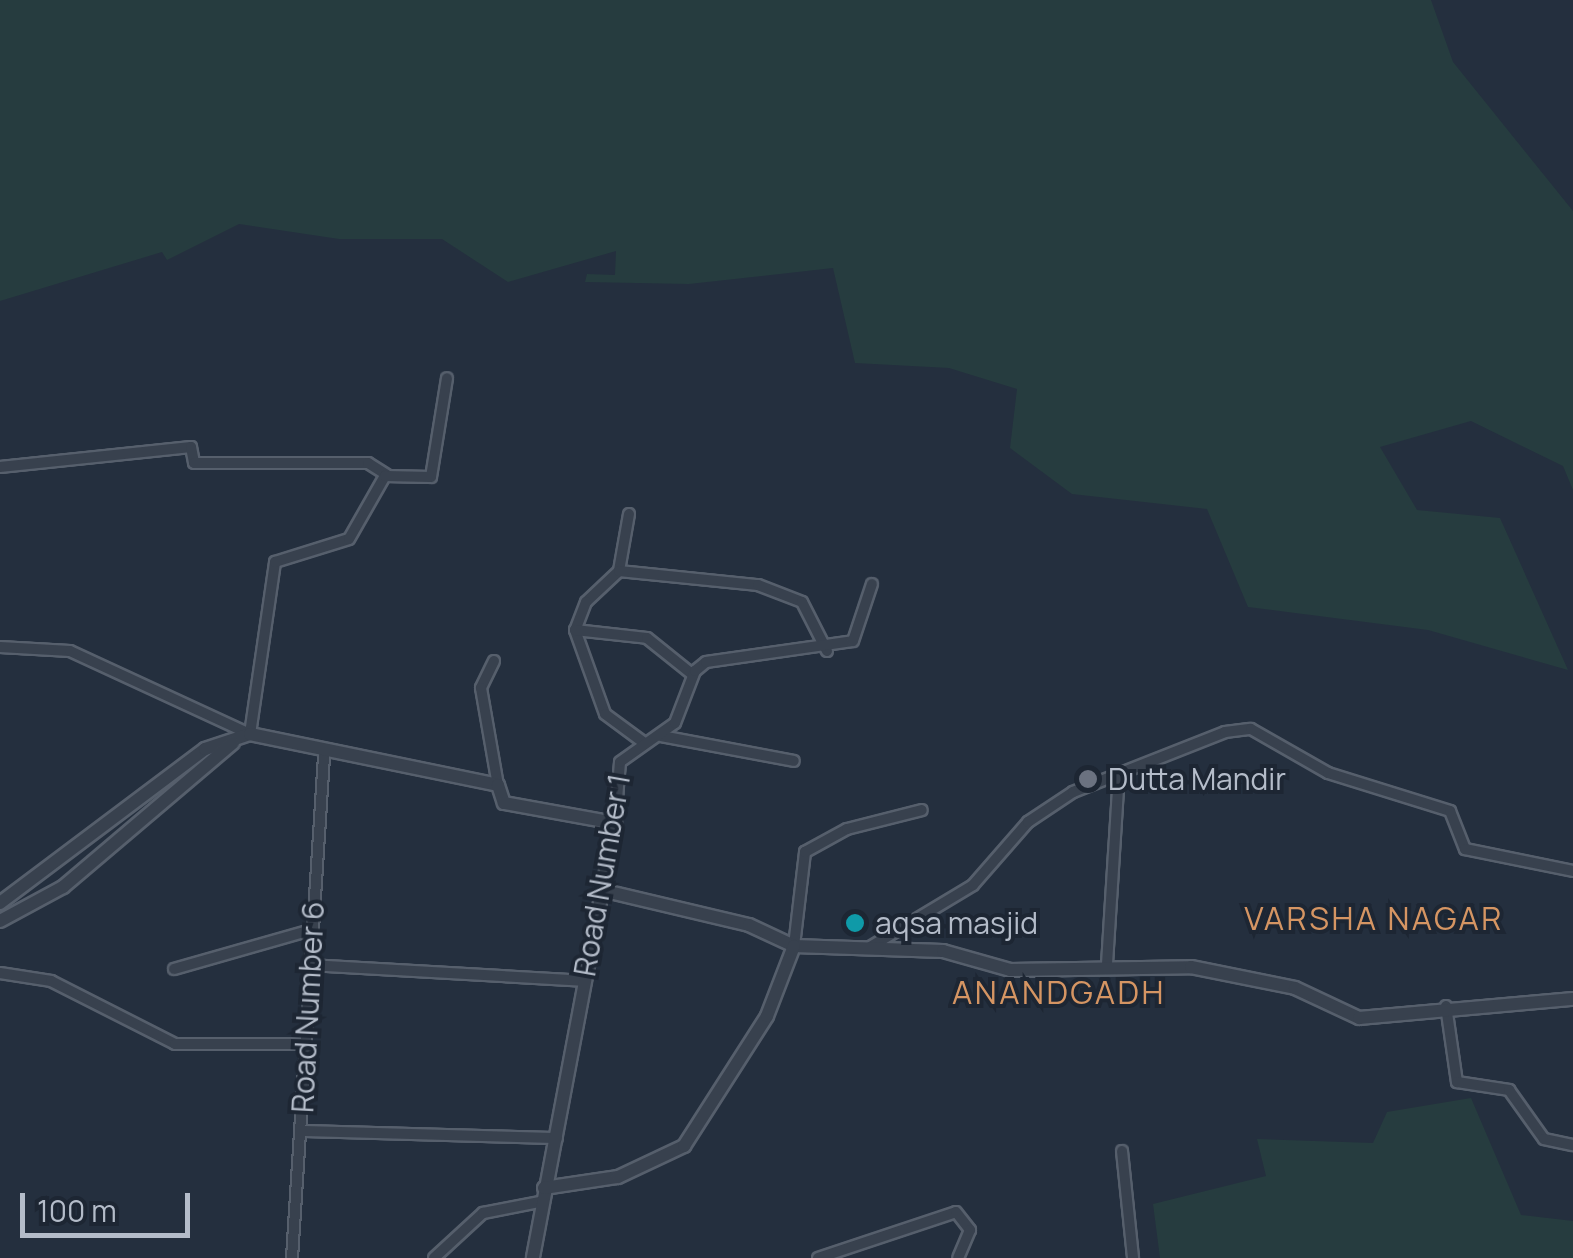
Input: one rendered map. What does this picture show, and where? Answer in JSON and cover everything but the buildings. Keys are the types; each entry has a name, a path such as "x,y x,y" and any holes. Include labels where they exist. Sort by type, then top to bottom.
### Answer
{"street":[{"path":"0,467 191,447 194,463 368,463 387,476 431,477 438,468 447,378"},
{"path":"250,734 275,562 349,538 387,476"},
{"path":"630,514 619,571 586,602 575,630 606,714 643,742"},
{"path":"619,571 787,596 816,616 827,651"},
{"path":"794,761 660,736 693,675 706,662 827,651 853,641 872,584"},
{"path":"575,630 647,638 693,675"},
{"path":"0,647 70,651 250,734 324,756 498,785"},
{"path":"494,661 481,688 504,803 615,823"},
{"path":"870,948 973,885 1028,822 1120,776 1251,729 1328,773 1450,811 1465,849 1573,871"},
{"path":"0,904 24,891 205,749 250,734"},
{"name":"Road Number 1","path":"533,1258 615,823 620,762 643,742 660,736"},
{"path":"0,921 31,906 126,837 182,792 233,742"},
{"name":"Road Number 6","path":"292,1258 324,756"},
{"path":"1107,964 1120,776"},
{"path":"171,777 182,792"},
{"path":"434,1258 482,1213 618,1177 684,1146 767,1016 794,946 805,852 860,824 922,810"},
{"path":"114,822 126,837"},
{"path":"601,890 749,925 794,946 943,951 1010,970 1107,964 1190,967 1295,988 1359,1018 1446,1005 1573,999"},
{"path":"24,891 31,906"},
{"path":"174,969 311,930"},
{"path":"309,964 583,981"},
{"path":"0,973 51,981 176,1044 305,1044"},
{"path":"1446,1005 1457,1082 1509,1090 1544,1139 1573,1145"},
{"path":"301,1131 556,1138"},
{"path":"1122,1152 1134,1258"},
{"path":"818,1258 956,1212 970,1230 958,1258"}],"green space":[{"path":"0,0 1431,0 1453,62 1573,211 1573,490 1563,466 1471,421 1380,447 1417,510 1500,518 1568,670 1428,630 1248,607 1207,509 1072,494 1010,448 1017,389 949,368 855,363 833,268 689,284 585,282 587,274 615,275 616,251 508,282 442,239 339,239 239,224 167,260 162,252 0,301"},
{"path":"1471,1098 1521,1215 1573,1221 1573,1258 1160,1258 1153,1204 1266,1176 1257,1139 1373,1143 1387,1112"}],"place":[{"name":"Dutta Mandir","path":"1088,779"},
{"name":"aqsa masjid","path":"855,923"}],"district":[{"name":"VARSHA NAGAR","path":"1374,918"},
{"name":"ANANDGADH","path":"1059,992"}]}
